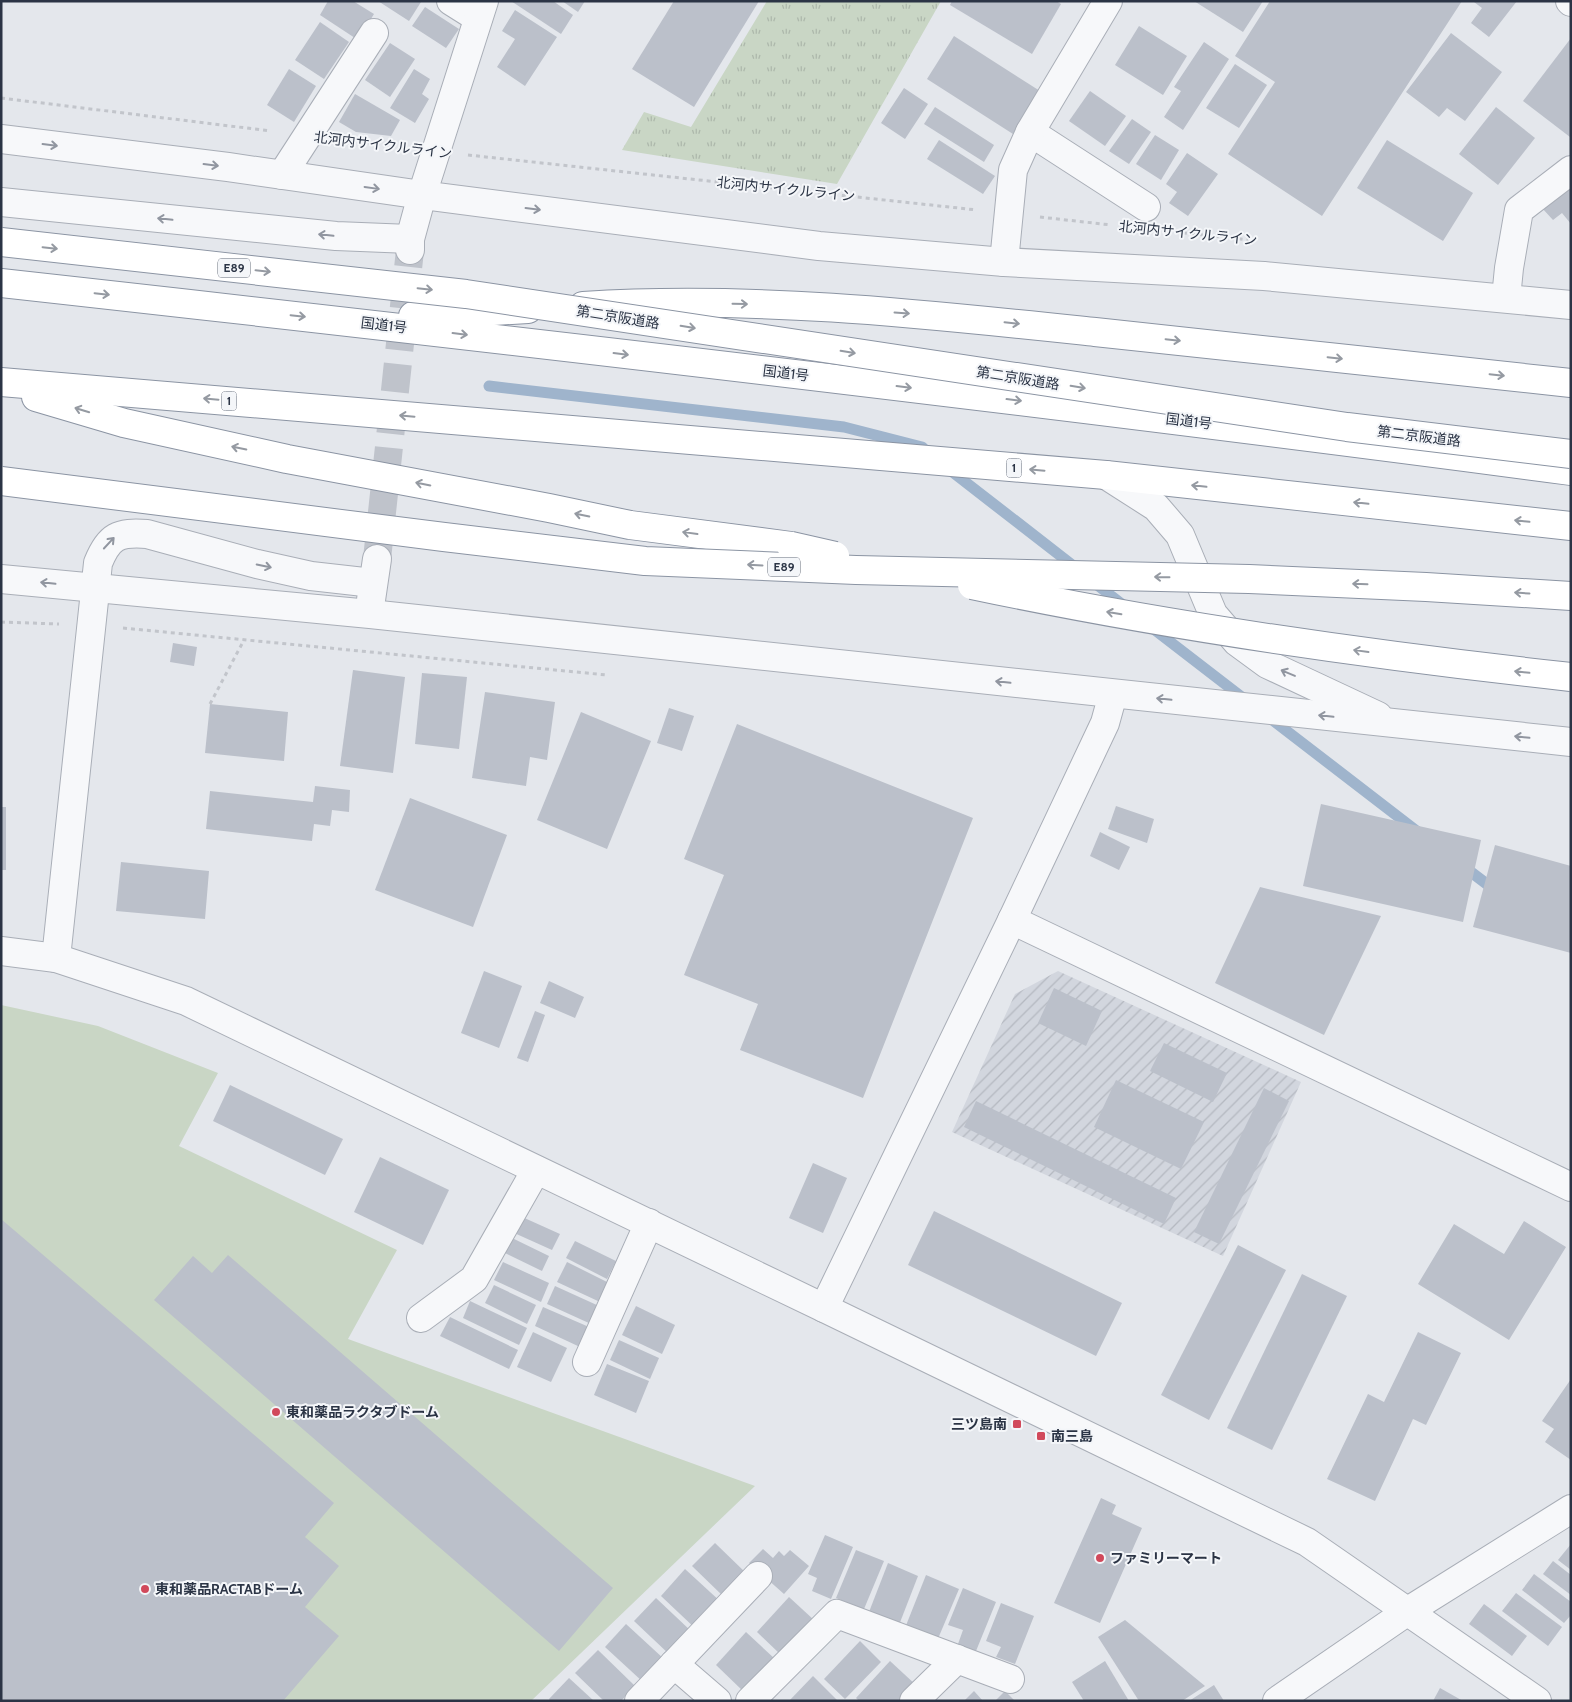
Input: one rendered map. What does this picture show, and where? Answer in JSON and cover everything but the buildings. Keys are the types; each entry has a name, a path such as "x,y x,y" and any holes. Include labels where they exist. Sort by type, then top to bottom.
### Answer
{"highway":[{"name":"第二京阪道路","path":"1,242 466,294 1347,428 1571,454"},
{"name":"国道1号","path":"1,283 342,320 1236,427 1571,471"},
{"path":"342,320 646,302 799,305 964,318 1571,383"},
{"path":"1,384 124,423 287,459 630,525 791,546 1061,604 1270,639 1454,664 1571,677"},
{"name":"1","path":"1,384 1106,476 1571,526"},
{"name":"E89","path":"1,481 444,537 645,560 856,570 1249,579 1571,596"}],"street":[{"path":"1,202 410,244 435,151 481,10 451,1"},
{"path":"1004,262 1013,170 1030,132 1108,1"},
{"path":"282,175 374,32"},
{"path":"1030,132 1146,207"},
{"path":"1,138 819,246 1004,262 1264,276 1571,305"},
{"path":"1506,298 1519,210 1571,170"},
{"path":"1106,476 1156,507 1180,535 1213,614 1237,642 1267,664 1395,724"},
{"path":"56,958 95,588 98,563 104,548 115,537 131,533 147,534 256,564 302,574 375,571 370,614"},
{"path":"1,578 370,614 1571,742"},
{"path":"824,1308 1105,723 1113,694"},
{"path":"1012,920 1571,1187"},
{"path":"1,951 56,958 186,1001 1307,1542 1537,1701"},
{"path":"421,1318 474,1279 536,1170"},
{"path":"587,1362 649,1223"},
{"path":"1277,1701 1408,1611 1571,1509"},
{"path":"639,1701 758,1576"},
{"path":"750,1701 837,1614 1010,1679"},
{"path":"914,1701 956,1659"},
{"path":"674,1664 717,1701"}],"path":[{"name":"北河内サイクルライン","path":"1,98 435,151 1116,226"},
{"name":"北河内サイクルライン","path":"1166,231 1254,240"},
{"path":"210,704 244,640"}],"shaded area":[{"path":"1058,971 1301,1082 1223,1256 952,1132 1015,994"}],"green space":[{"path":"767,1 941,1 837,184 622,150 644,112 691,127"},
{"name":"東和薬品ラクタブドーム","path":"1,1005 98,1026 218,1073 179,1146 397,1250 348,1339 755,1486 531,1701 1,1701"}],"waterway":[{"path":"489,386 844,427 922,447 926,451"},
{"path":"946,467 1080,571"},
{"path":"1092,581 1127,608"},
{"path":"1151,627 1247,701"},
{"path":"1266,715 1418,832"},
{"path":"1463,866 1496,891"}],"tunnel":[{"path":"377,559 410,250"}],"place":[{"name":"東和薬品ラクタブドーム","path":"276,1412"},
{"name":"三ツ島南","path":"1017,1424"},
{"name":"南三島","path":"1041,1436"},
{"name":"ファミリーマート","path":"1100,1558"},
{"name":"東和薬品RACTABドーム","path":"145,1589"}]}
